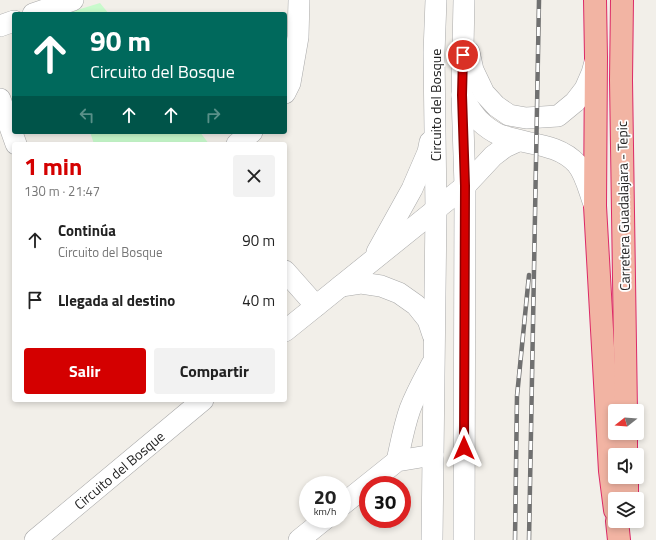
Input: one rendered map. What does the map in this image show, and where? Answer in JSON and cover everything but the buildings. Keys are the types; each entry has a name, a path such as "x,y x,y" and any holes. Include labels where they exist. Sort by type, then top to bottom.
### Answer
{"highway":[{"path":"595,0 595,206 610,471 613,492"},
{"name":"Carretera Guadalajara - Tepic","path":"622,0 626,404"},
{"path":"617,528 619,540"},
{"path":"627,528 628,540"}],"street":[{"path":"39,12 74,0"},
{"path":"287,89 290,83 298,37 299,0"},
{"name":"Circuito del Bosque","path":"464,0 462,95 465,186 464,540"},
{"path":"436,1 445,51 452,73 473,114 483,124 502,136 554,148 564,154 577,165 584,176 595,206"},
{"name":"Circuito del Bosque","path":"432,540 436,210 434,53 436,1"},
{"path":"0,26 12,22"},
{"path":"463,28 473,70 484,93 496,106 509,115 526,118 558,116 576,102 585,89 592,73 596,57"},
{"path":"0,99 12,133"},
{"path":"372,262 412,189 428,152 434,117"},
{"path":"240,142 250,134"},
{"path":"288,323 316,306 372,262 465,186 493,156 518,140"},
{"path":"287,273 316,306"},
{"path":"341,286 361,283 381,286 399,293 416,305 428,320 434,339"},
{"path":"397,461 410,409 421,384 434,361"},
{"name":"Circuito del Bosque","path":"35,540 201,402"},
{"path":"351,498 397,461 433,455"},
{"path":"299,540 314,528"}],"green space":[{"path":"100,3 107,12 71,12"},
{"path":"91,134 202,134 208,142 93,142"}],"railway":[{"path":"529,540 539,0"},
{"path":"515,540 517,396 529,275"}],"route":[{"path":"463,55 462,95 465,186 464,448"}]}
